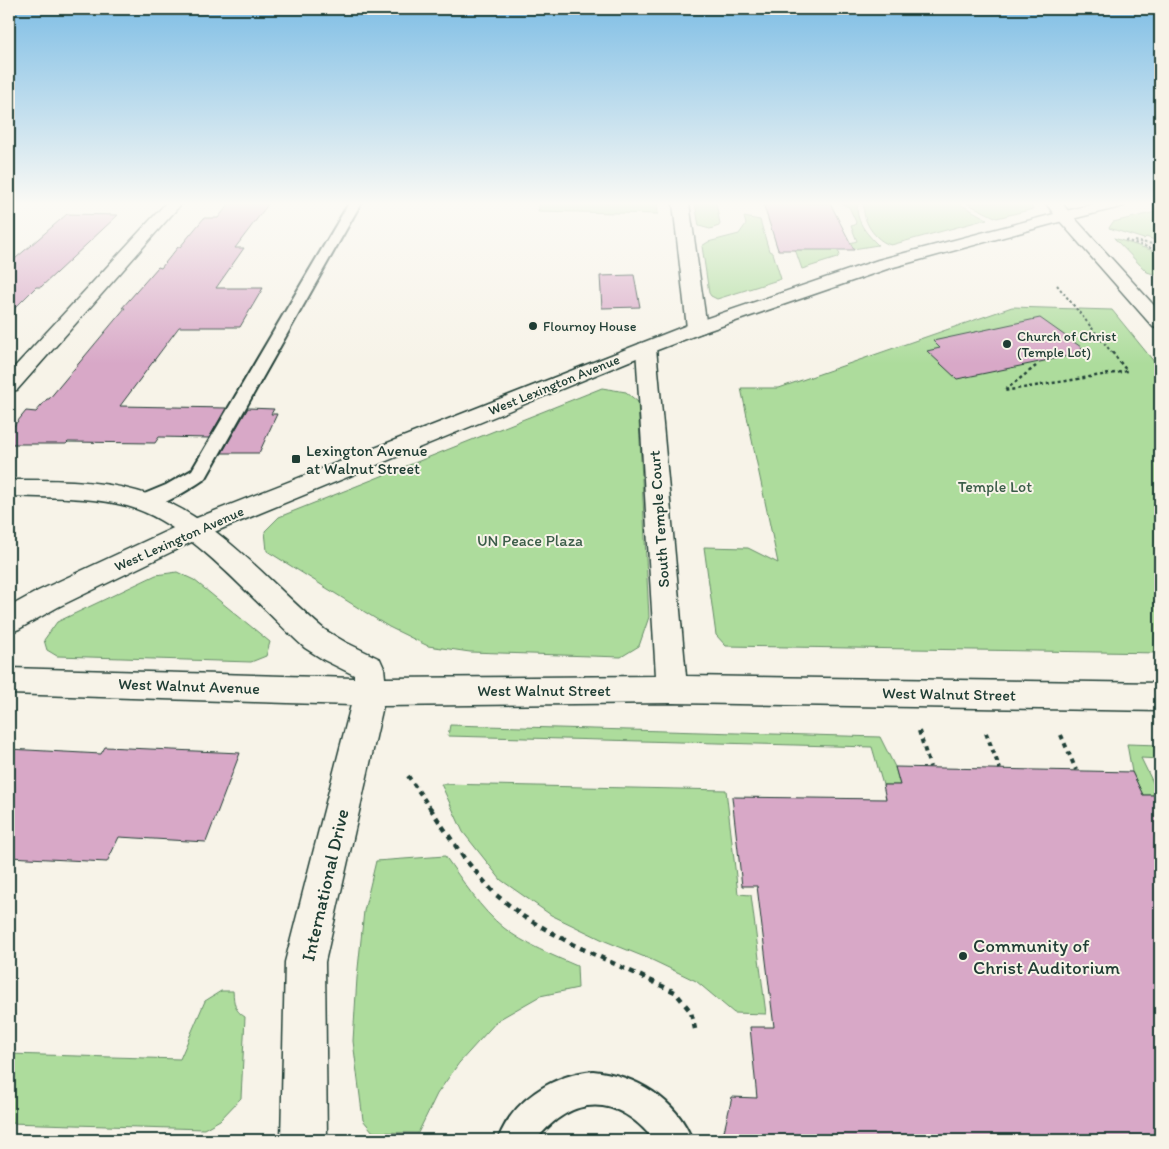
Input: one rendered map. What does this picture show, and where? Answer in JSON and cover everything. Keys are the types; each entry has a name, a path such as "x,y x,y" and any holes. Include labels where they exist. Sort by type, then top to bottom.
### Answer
{"street":[{"path":"9,386 126,257"},
{"path":"688,257 697,328"},
{"name":"West Lexington Avenue","path":"9,621 48,599 193,530 697,328 908,257"},
{"path":"1101,257 1160,323"},
{"name":"South Temple Court","path":"646,348 672,690"},
{"path":"9,488 100,492 144,502 178,519 193,530 316,641 369,668 370,692"},
{"name":"West Walnut Avenue","path":"9,681 370,692"},
{"name":"West Walnut Street","path":"370,692 672,690 1160,697"},
{"name":"International Drive","path":"304,1140 305,962 370,692"}],"lane":[{"path":"144,502 173,490 199,474 324,257"},
{"path":"516,1140 540,1109 566,1094 593,1088 621,1093 647,1107 669,1130 674,1140"}],"path":[{"path":"1036,366 1004,390 1127,370 1057,285"},
{"path":"919,731 930,767"},
{"path":"986,733 1000,769"},
{"path":"1061,735 1076,770"},
{"path":"408,776 464,858 495,894 524,917 572,944 675,992 691,1012 695,1029"}],"green space":[{"path":"704,257 774,257 781,279 717,299 709,293"},
{"path":"798,257 838,257 837,258 802,269"},
{"path":"1132,257 1160,257 1160,276 1147,272"},
{"name":"Temple Lot","path":"1012,307 1112,310 1160,369 1160,653 726,646 716,635 704,547 748,548 778,563 741,388 779,388"},
{"name":"UN Peace Plaza","path":"602,388 626,392 638,402 649,617 639,646 621,657 470,652 428,646 389,627 267,551 265,531 279,517"},
{"path":"177,572 194,580 270,642 266,656 251,662 57,656 47,650 44,640 57,622 156,575"},
{"path":"450,725 880,737 895,767 900,785 883,785 872,747 448,736"},
{"path":"1127,744 1160,745 1160,759 1141,758 1159,795 1143,795 1132,772"},
{"path":"441,784 726,790 738,894 751,895 766,1014 734,1013 696,981 551,915 501,880 463,832"},
{"path":"445,856 465,885 504,928 549,954 577,966 578,988 540,996 498,1020 459,1063 437,1094 418,1133 373,1132 363,1120 353,1041 364,911 376,861"},
{"path":"221,991 233,991 235,1006 245,1017 241,1098 220,1120 204,1129 9,1123 9,1054 180,1059 205,1001"}],"building":[{"path":"18,257 73,257 41,287 36,287 9,314 9,264"},
{"path":"170,257 238,257 216,288 263,288 240,327 179,327 120,406 226,408 209,438 159,437 155,443 68,442 66,444 9,444 9,432 26,411 36,412 49,399 125,308 122,308 158,267 161,268"},
{"path":"634,275 640,307 602,308 600,276"},
{"name":"Church of Christ (Temple Lot)","path":"1040,318 1088,352 957,379 927,351 940,348 933,341"},
{"path":"248,408 274,409 271,414 277,414 259,453 222,453"},
{"path":"105,747 240,753 206,842 119,837 107,862 9,857 9,749 101,754"},
{"name":"Community of Christ Auditorium","path":"895,767 1132,772 1143,795 1160,795 1160,1140 722,1140 732,1097 757,1098 750,1027 774,1027 757,886 742,886 732,797 886,799 883,785 900,785"}],"place":[{"name":"Flournoy House","path":"533,326"},
{"name":"Church of Christ (Temple Lot)","path":"1007,344"},
{"name":"Lexington Avenue at Walnut Street","path":"296,459"},
{"name":"Community of Christ Auditorium","path":"963,956"}]}
